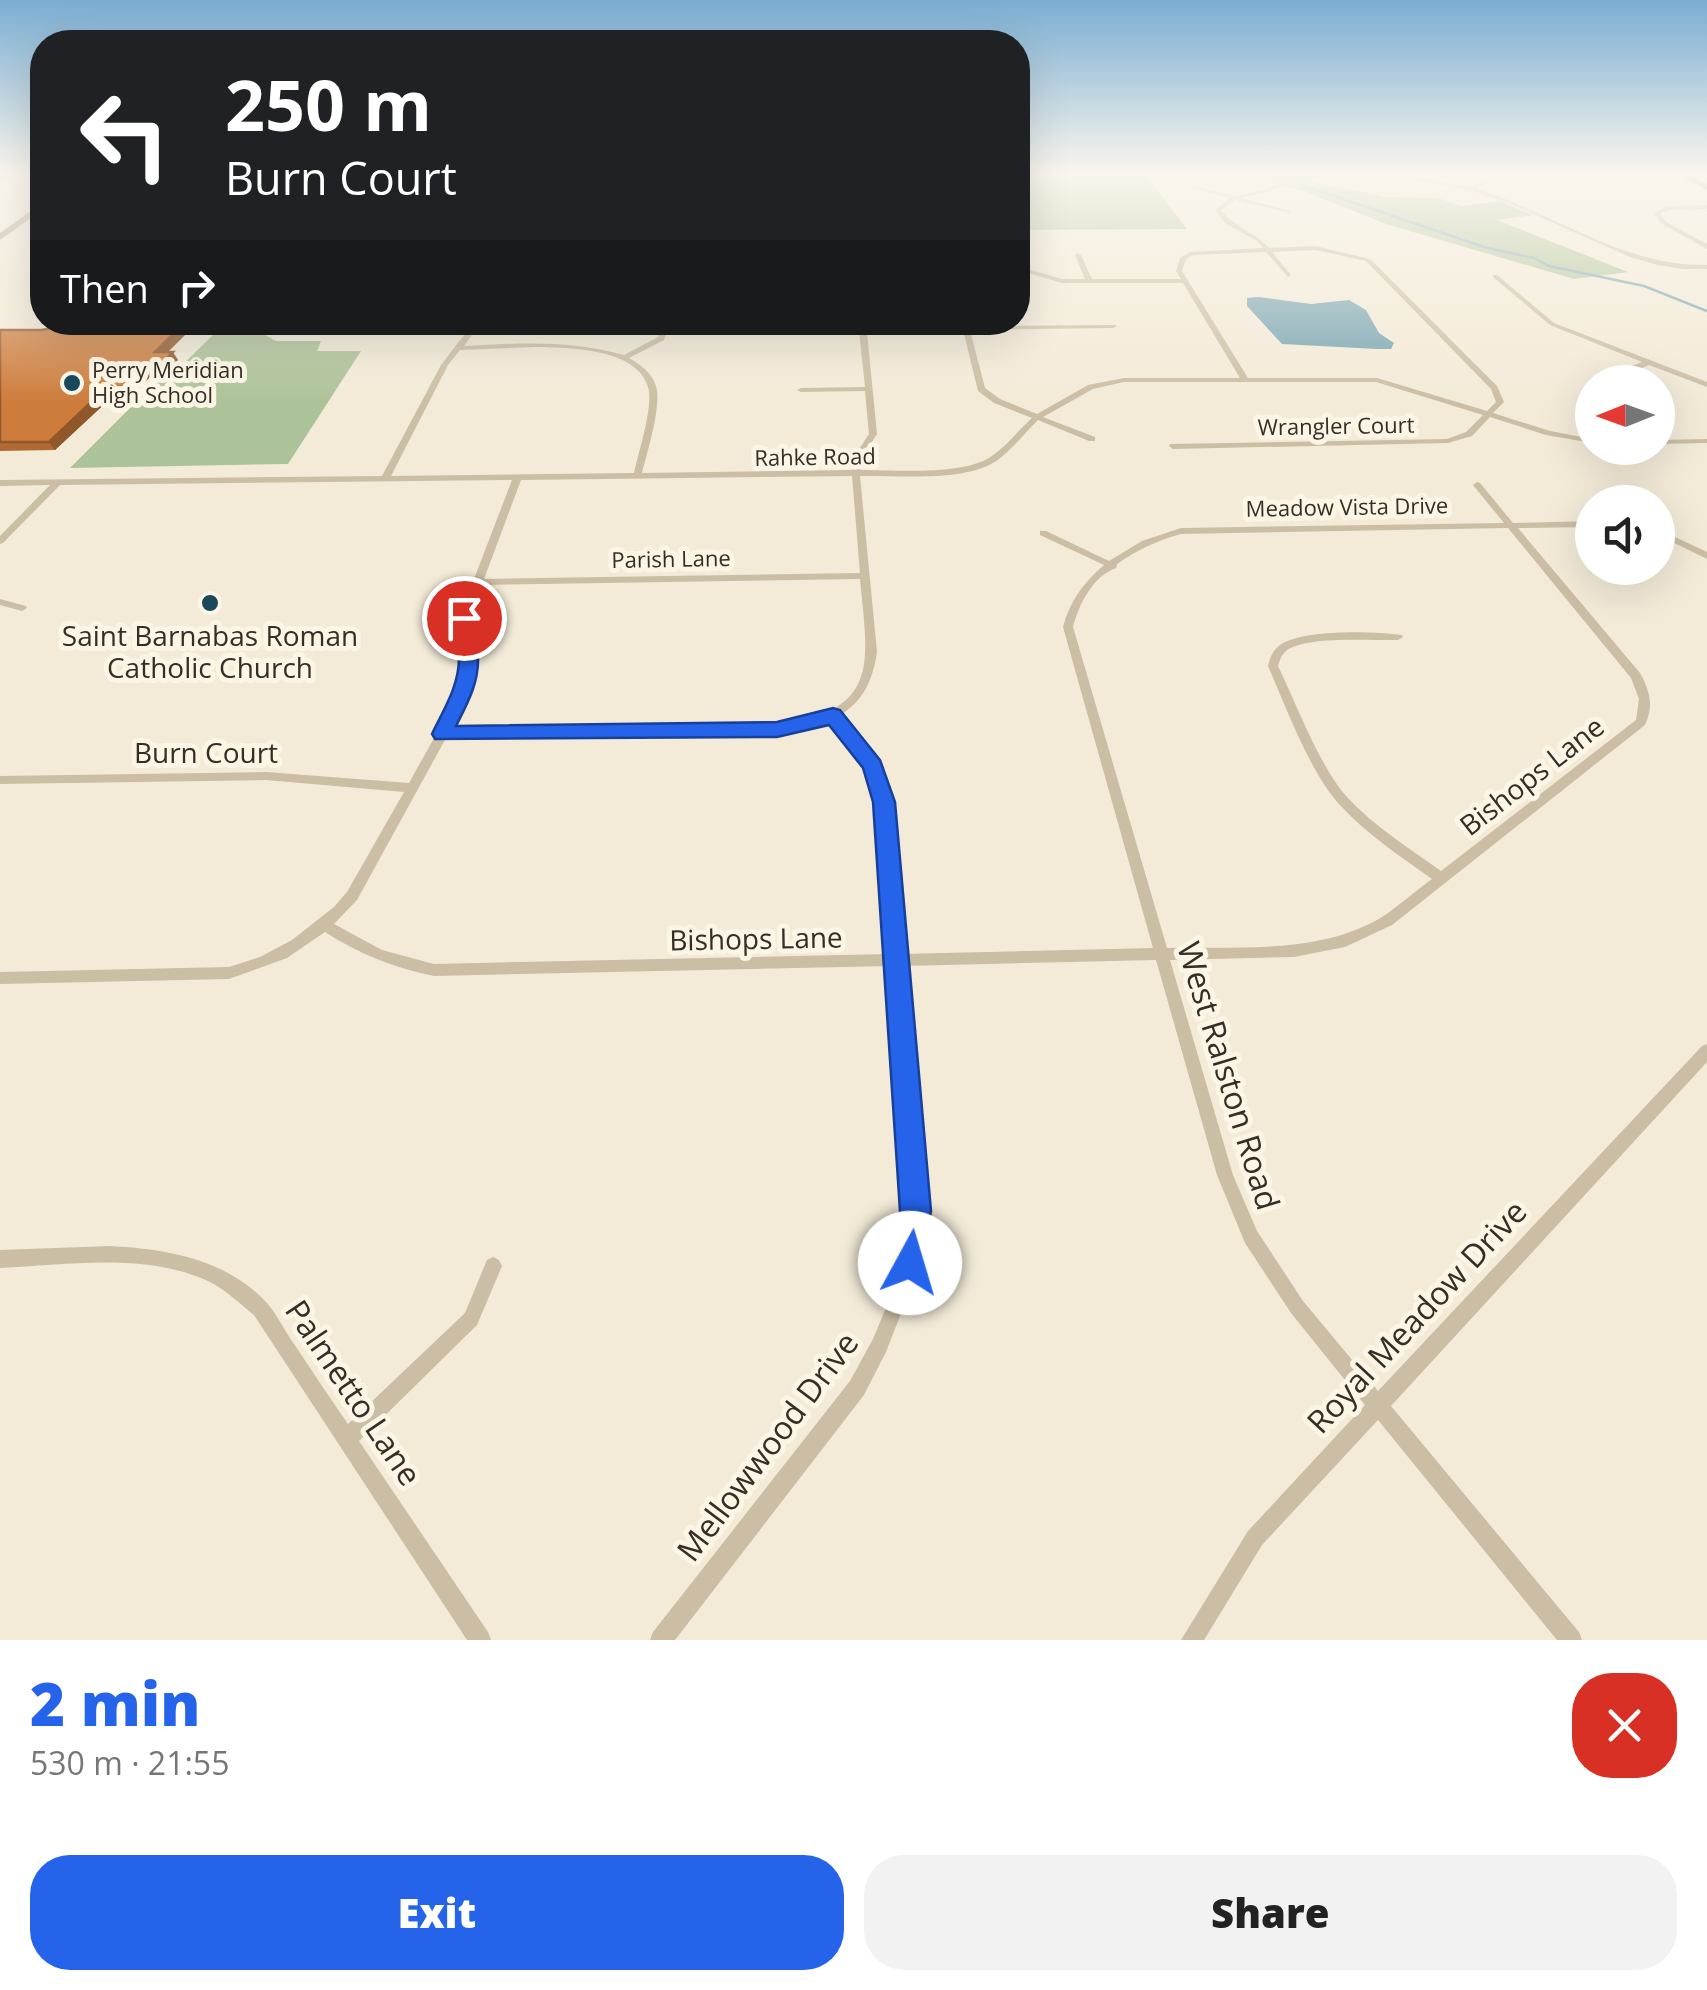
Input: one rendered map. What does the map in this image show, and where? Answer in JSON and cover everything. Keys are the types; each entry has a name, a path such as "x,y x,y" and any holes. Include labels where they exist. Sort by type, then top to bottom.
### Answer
{"street":[{"path":"1229,251 1192,253 1178,265 1245,379"},
{"path":"1268,251 1288,276"},
{"path":"1334,251 1360,256 1379,267 1494,388 1500,404 1491,415"},
{"path":"1622,251 1644,260 1685,268 1707,267"},
{"path":"1078,255 1090,282"},
{"path":"1030,273 1044,278 1090,282 1186,282"},
{"path":"1495,276 1552,324 1707,386"},
{"path":"1030,325 1112,326"},
{"path":"384,480 468,335"},
{"path":"624,358 662,335"},
{"path":"442,734 777,730 833,716 856,698 870,674 856,474 858,456 873,434 863,335"},
{"path":"967,335 980,389 1092,439"},
{"path":"457,348 561,346 624,358 645,371 652,386 636,477"},
{"path":"1640,365 1646,362"},
{"name":"Rahke Road","path":"0,483 856,474 972,468 994,459 1037,417 1108,381 1376,380 1549,434 1575,438"},
{"path":"800,390 869,390"},
{"name":"Wrangler Court","path":"1173,446 1448,441 1469,434 1491,415"},
{"path":"1675,442 1707,441"},
{"path":"0,978 229,973 265,963 298,947 326,926 352,896 467,682 469,654 462,631 517,478"},
{"path":"0,541 58,482"},
{"path":"1476,484 1510,525"},
{"name":"Meadow Vista Drive","path":"1113,566 1154,539 1196,529 1575,524"},
{"name":"Bishops Lane","path":"326,926 362,949 396,963 434,970 1162,955 1294,950 1345,941 1387,921 1641,722 1646,701 1636,676 1510,525"},
{"path":"1044,533 1113,566"},
{"path":"1675,540 1707,556"},
{"name":"West Ralston Road","path":"1113,566 1076,600 1068,628 1225,1176 1250,1237 1297,1307 1571,1640"},
{"name":"Parish Lane","path":"477,582 865,576"},
{"path":"0,602 22,608"},
{"path":"1398,637 1290,643 1279,651 1273,666 1321,770 1341,799 1371,828 1442,878"},
{"name":"Mellowwood Drive","path":"660,1640 857,1388 882,1347 910,1263 915,1211 884,802 873,765 833,716"},
{"name":"Burn Court","path":"0,780 266,776 412,788"},
{"name":"Royal Meadow Drive","path":"1192,1640 1255,1538 1707,1051"},
{"name":"Palmetto Lane","path":"0,1259 126,1256 183,1264 218,1277 260,1308 480,1640"},
{"path":"348,1437 471,1320 493,1266"}],"green space":[{"path":"1477,251 1574,251 1628,272 1574,279"},
{"path":"213,335 321,341 317,351 361,351 288,464 70,468 161,377 170,377"}],"water":[{"path":"1247,298 1311,304 1349,300 1366,310 1379,333 1394,343 1391,349 1282,344 1247,306"}],"building":[{"name":"Perry Meridian High School","path":"0,330 30,330 30,335 172,335 155,352 173,352 161,364 152,363 129,386 106,388 49,442 0,442"}],"waterway":[{"path":"1500,251 1534,258 1549,266 1644,286 1707,311"}],"place":[{"name":"Perry Meridian High School","path":"72,383"},
{"name":"Saint Barnabas Roman Catholic Church","path":"210,603"}],"route":[{"path":"464,618 462,631 469,654 467,682 442,734 777,730 833,716 873,765 884,802 897,962 915,1211 910,1263"}]}
